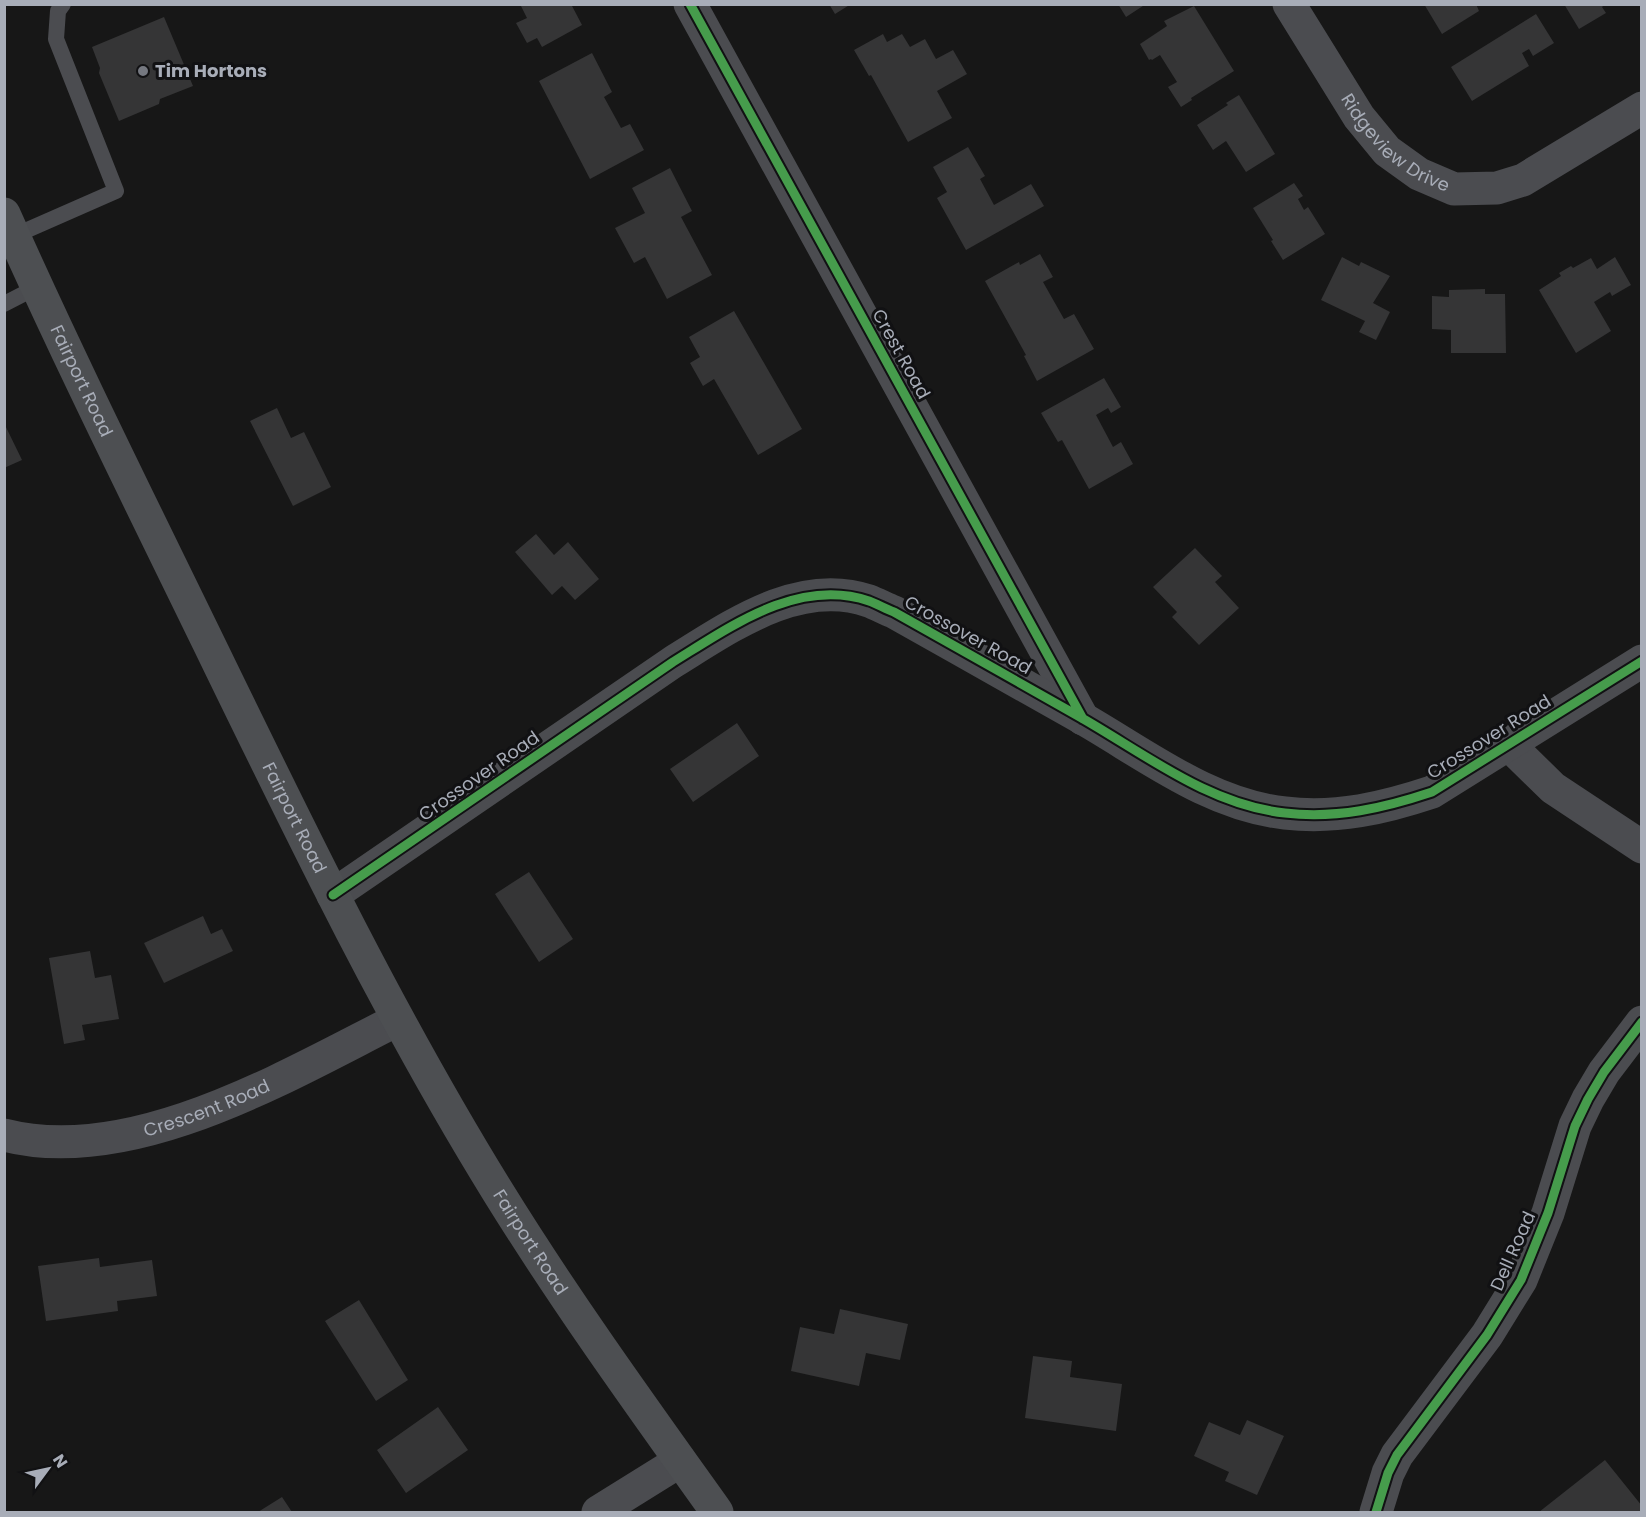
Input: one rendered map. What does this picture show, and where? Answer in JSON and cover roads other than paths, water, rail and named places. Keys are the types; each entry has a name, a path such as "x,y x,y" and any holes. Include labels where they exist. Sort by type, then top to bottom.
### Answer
{"main road":[{"name":"Fairport Road","path":"8,230 284,799 397,1020 499,1193 566,1295 717,1512"}],"street":[{"name":"Crest Road","path":"690,4 1083,719"},
{"name":"Ridgeview Drive","path":"1289,4 1359,117 1387,151 1419,174 1454,189 1497,188 1522,180 1641,108"},
{"name":"Crossover Road","path":"333,895 673,662 724,631 765,610 804,597 844,596 868,601 894,612 1083,719 1154,763 1198,786 1243,804 1284,813 1324,815 1359,812 1396,804 1432,792 1641,661"},
{"name":"Crossover Road","path":"1508,744 1553,788 1641,847"},
{"name":"Crescent Road","path":"4,1135 52,1142 115,1138 148,1131 248,1093 397,1020"},
{"name":"Dell Road","path":"1376,1512 1388,1473 1397,1455 1487,1335 1521,1280 1548,1213 1575,1126 1604,1072 1641,1022"},
{"path":"598,1512 680,1461"}],"lane":[{"path":"8,230 116,191 56,39 58,11 63,4"},
{"path":"4,304 37,287"}],"place":[{"name":"Tim Hortons","path":"143,71"}]}
